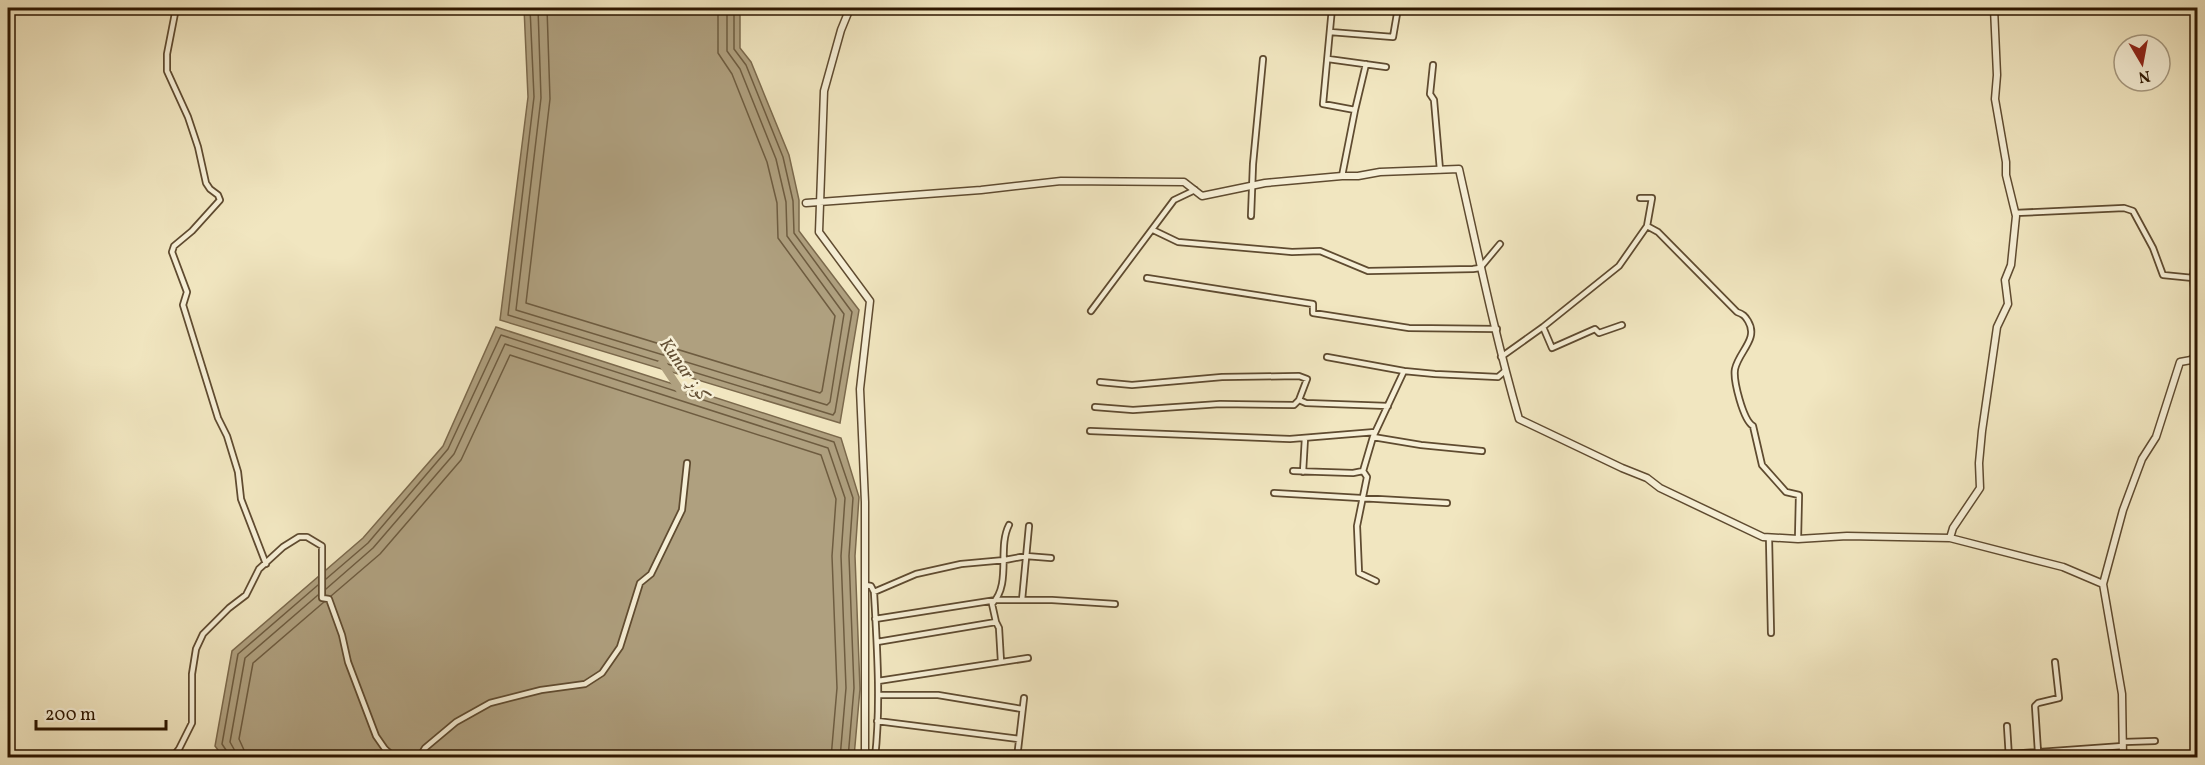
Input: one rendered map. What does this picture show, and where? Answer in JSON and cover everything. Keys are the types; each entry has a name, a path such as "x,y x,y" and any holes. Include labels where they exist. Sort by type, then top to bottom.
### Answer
{"street":[{"path":"176,8 167,54 167,71 191,127 206,183 220,200 192,231 174,246 172,252 187,292 183,305 218,418 227,436 238,472 241,499 266,564"},
{"path":"850,8 841,30 824,91 819,232 870,301 860,389 865,502 865,755 908,758"},
{"path":"1332,8 1323,104 1355,110"},
{"path":"1330,32 1393,36 1398,8"},
{"path":"1950,538 1953,528 1980,488 1979,463 1982,431 1997,327 2008,304 2006,280 2011,265 2015,213 2006,175 2006,162 1995,99 1997,75 1995,8"},
{"path":"1251,216 1263,59"},
{"path":"1328,59 1386,67"},
{"path":"1342,176 1366,64"},
{"path":"1433,65 1431,94 1434,100 1440,170"},
{"path":"806,202 981,190 1061,181 1184,182 1202,196 1252,186 1342,176 1459,169 1480,268 1497,329 1501,357 1519,419 1647,478 1660,488 1763,537 1798,539 1847,536 1950,538 2063,567 2103,584"},
{"path":"1091,311 1174,200 1195,190"},
{"path":"1501,357 1543,327 1619,266 1647,226 1652,198 1640,198"},
{"path":"2015,213 2124,208 2133,211 2153,248 2163,275 2193,278"},
{"path":"1647,226 1658,232 1737,312 1744,315 1752,328 1752,336 1735,369 1740,401 1748,423 1753,426 1762,465 1786,492 1799,495 1798,539"},
{"path":"2198,229 2193,278 2198,328"},
{"path":"1153,230 1178,242 1292,252 1320,250 1368,271 1480,268 1500,244"},
{"path":"1147,278 1312,304 1313,313 1363,322 1409,328 1497,329"},
{"path":"1543,327 1552,348 1595,329 1599,333 1622,325"},
{"path":"2123,758 2122,694 2103,584 2123,510 2142,459 2157,437 2180,362 2191,360 2198,353"},
{"path":"1327,357 1436,374 1498,377 1505,371"},
{"path":"1363,471 1374,434 1404,370"},
{"path":"1095,407 1133,410 1220,404 1294,405 1299,400 1307,379 1299,376 1222,377 1132,385 1100,382"},
{"path":"1299,400 1388,406"},
{"path":"1090,431 1290,439 1374,434 1420,446 1482,451"},
{"path":"1303,472 1305,438"},
{"path":"419,758 425,748 456,722 490,703 541,690 585,684 602,673 620,648 640,583 651,574 682,510 687,463"},
{"path":"1293,471 1353,473 1363,471"},
{"path":"1363,471 1367,477 1357,526 1359,573 1376,581"},
{"path":"1274,493 1447,503"},
{"path":"1001,662 999,628 992,604 996,600 1005,560 1004,534 1009,525"},
{"path":"1022,600 1029,526"},
{"path":"172,758 192,723 192,674 196,650 203,634 246,595 259,569 283,547 299,537 307,537 322,546 322,598 329,600 342,635 348,662 375,736 396,758"},
{"path":"1769,538 1771,633"},
{"path":"874,592 916,574 961,564 1026,556 1051,558"},
{"path":"865,585 871,586 874,592 877,642 878,695 875,756"},
{"path":"875,619 996,600 1052,600 1115,604"},
{"path":"877,642 996,622"},
{"path":"878,681 1028,658"},
{"path":"2038,752 2035,706 2038,703 2059,698 2055,662"},
{"path":"878,695 938,695 1022,709"},
{"path":"1017,758 1024,698"},
{"path":"877,721 1019,739"},
{"path":"2007,726 2009,756"},
{"path":"1992,758 2155,741"}],"water":[{"path":"524,8 740,8 740,48 751,62 789,155 799,200 799,231 859,310 840,423 500,320 528,97"},
{"path":"496,327 841,438 859,497 855,556 860,689 854,757 224,758 215,746 232,651 363,538 443,446"}],"waterway":[{"name":"Kunar کونړ","path":"662,363 682,393"}]}
